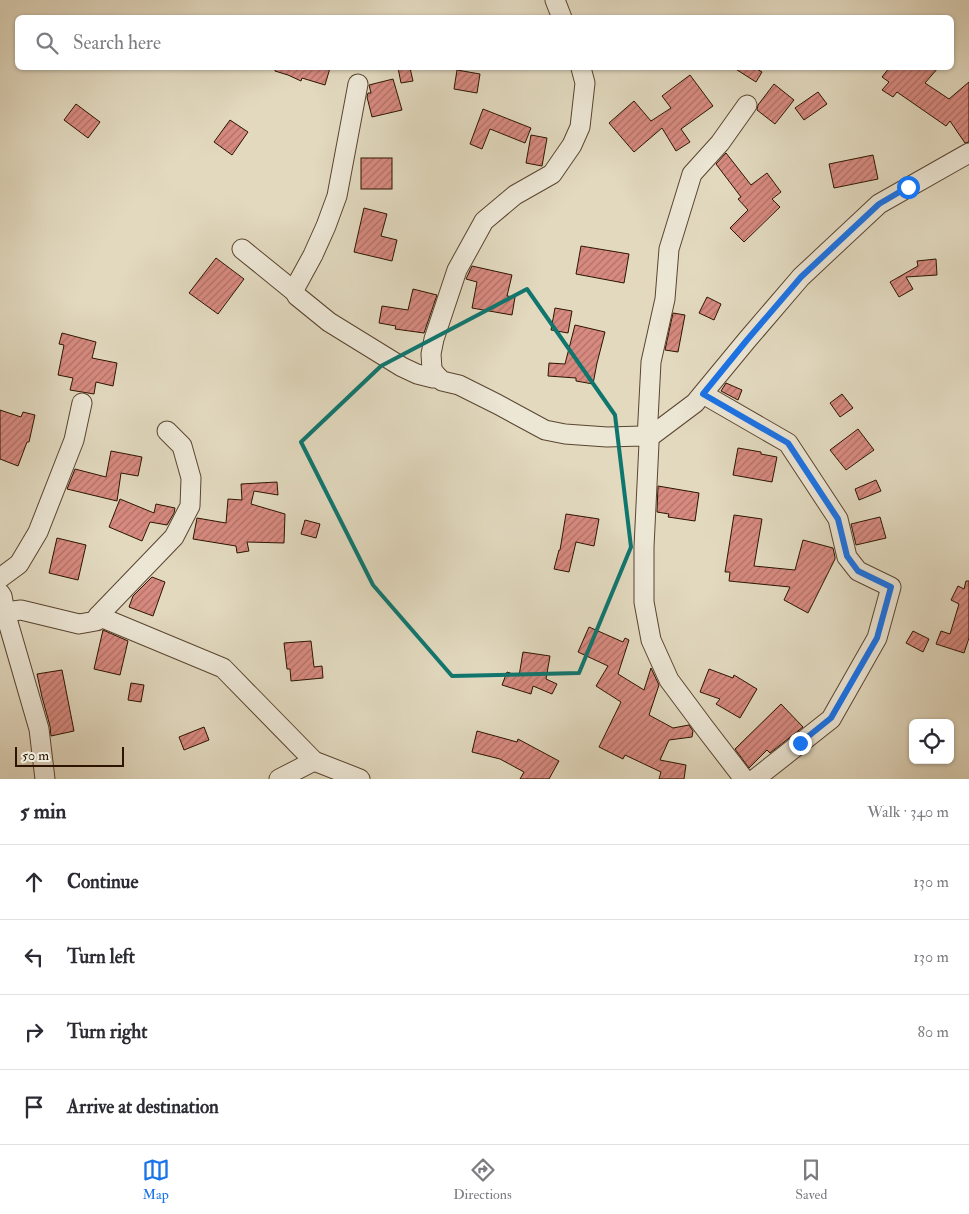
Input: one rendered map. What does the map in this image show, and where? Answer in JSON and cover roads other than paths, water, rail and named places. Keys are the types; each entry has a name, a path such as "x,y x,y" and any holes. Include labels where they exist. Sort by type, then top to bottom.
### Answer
{"street":[{"path":"555,0 561,15"},
{"path":"582,70 585,83 580,127 572,144 552,174 515,195 484,222 457,270 437,330 431,354 432,369 442,381 458,385 545,430 565,434 607,437 642,436 647,439"},
{"path":"295,292 295,288 326,226 337,196 358,84"},
{"path":"744,779 669,680 650,640 644,602 644,547 651,362 665,299 669,249 692,174 720,143 747,105"},
{"path":"647,439 695,403 801,277 879,204 969,153"},
{"path":"242,250 329,322 402,368 433,378 435,374"},
{"path":"703,394 788,443 838,519 847,556 858,571 891,587 877,638 831,718 755,779"},
{"path":"0,578 19,564 38,532 74,440 82,403"},
{"path":"5,612 21,610 79,624 96,621 98,616 174,537 190,506 191,478 182,446 167,432"},
{"path":"0,594 38,729 45,779"},
{"path":"98,616 223,668 314,761 360,779"},
{"path":"279,779 314,761"}]}
